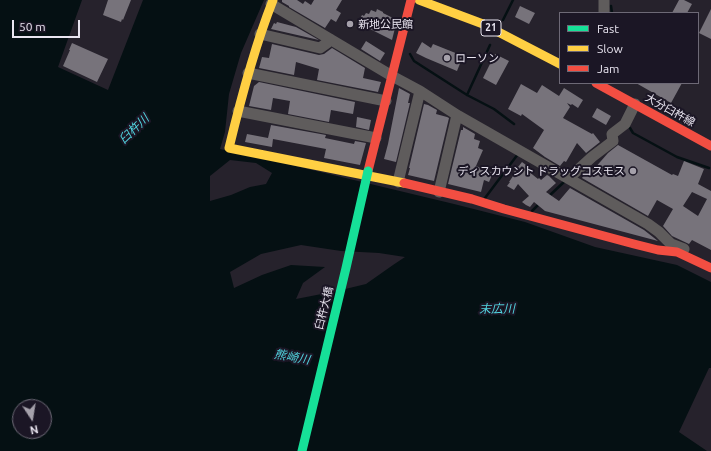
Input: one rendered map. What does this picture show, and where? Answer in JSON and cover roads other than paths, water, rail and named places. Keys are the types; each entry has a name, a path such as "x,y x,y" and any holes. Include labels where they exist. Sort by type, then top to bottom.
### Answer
{"street":[{"name":"臼杵大橋","path":"302,451 368,171 411,0"},
{"name":"21","path":"419,0 483,24 559,63"},
{"path":"604,0 604,12"},
{"path":"711,260 671,244 648,224 392,76 272,2 248,73 229,148 398,182 472,199 634,244 658,250 677,252 711,268"},
{"path":"260,34 320,48 330,39"},
{"path":"248,73 386,101"},
{"name":"大分臼杵線","path":"608,86 635,104 711,146"},
{"path":"398,182 420,91"},
{"path":"569,178 613,141 612,134 625,124 635,104"},
{"path":"238,111 376,138"},
{"path":"440,192 457,114"}],"water":[{"path":"0,0 82,0 58,67 108,90 143,0 264,0 241,53 229,94 225,132 220,149 525,222 595,247 677,265 711,282 711,368 709,368 679,432 707,451 0,451","holes":["230,160 256,163 272,173 266,184 250,187 231,195 210,201 210,176","301,245 341,251 379,253 405,257 366,284 296,299 303,283 325,267 291,265 262,275 234,288 230,272 261,254"]}],"waterway":[{"path":"503,20 513,0"},
{"path":"611,6 612,12"},
{"path":"467,95 490,45"},
{"path":"410,54 414,61 467,95 494,109 514,124"},
{"path":"630,128 633,133 677,157 709,168"},
{"path":"485,198 518,154"},
{"path":"548,197 565,181"},
{"path":"532,211 539,204"}],"place":[{"name":"新地公民館","path":"350,24"},
{"name":"ローソン","path":"447,58"},
{"name":"ディスカウント ドラッグコスモス","path":"633,171"}],"water label":[{"name":"臼杵川","path":"134,129"},
{"name":"末広川","path":"497,309"},
{"name":"熊崎川","path":"292,357"}]}
